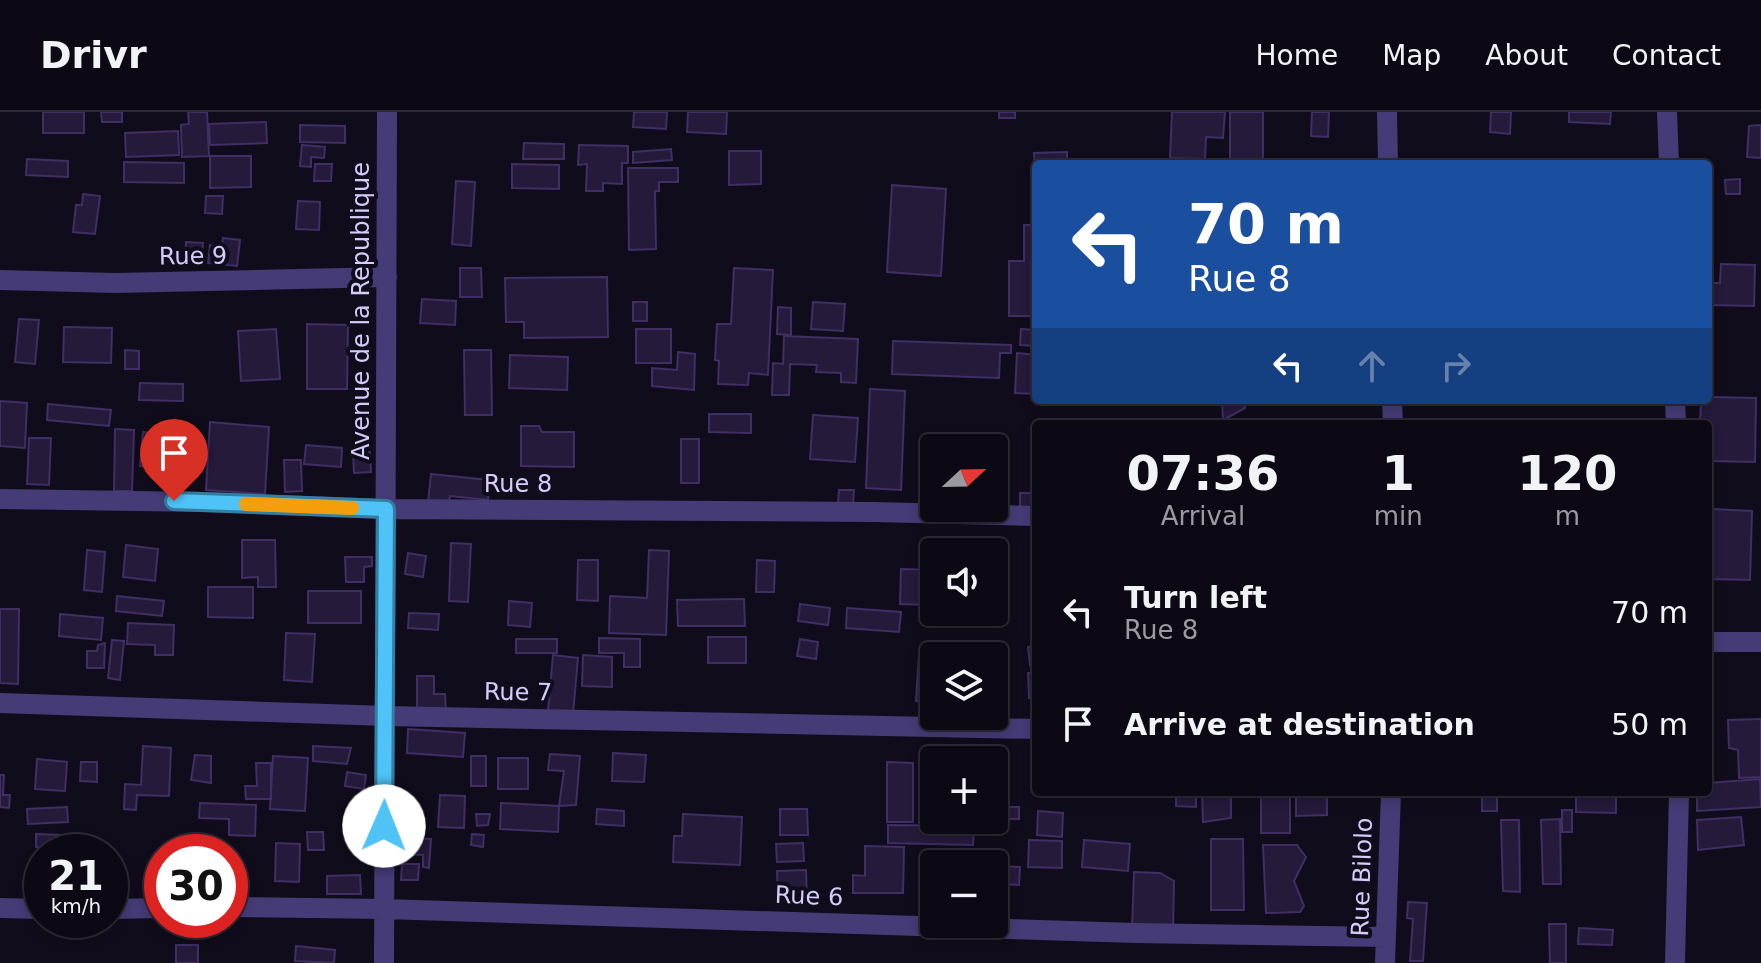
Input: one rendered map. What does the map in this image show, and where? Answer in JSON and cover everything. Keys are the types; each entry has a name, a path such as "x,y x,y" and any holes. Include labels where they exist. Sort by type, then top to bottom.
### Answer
{"street":[{"name":"Avenue de la Republique","path":"384,963 387,112"},
{"path":"1387,112 1388,160"},
{"path":"1667,112 1669,160"},
{"name":"Rue 9","path":"0,280 115,283 387,277"},
{"name":"Rue 8","path":"0,499 386,509 1032,516"},
{"path":"1712,642 1761,642"},
{"name":"Rue 7","path":"0,703 386,716 1032,729"},
{"name":"Rue Bilolo","path":"1385,963 1391,796"},
{"path":"1675,963 1679,796"},
{"name":"Rue 6","path":"248,907 1135,933 1386,937"},
{"path":"0,908 24,909"}],"building":[{"path":"43,112 84,112 84,133 43,133"},
{"path":"101,112 122,112 122,122 102,122"},
{"path":"188,112 207,112 209,156 182,157 181,125 189,124"},
{"path":"634,112 667,112 666,129 633,127"},
{"path":"688,112 727,112 726,134 687,132"},
{"path":"999,112 1015,112 1015,118 999,118"},
{"path":"1172,112 1225,112 1223,138 1206,137 1205,159 1170,158"},
{"path":"1230,112 1263,112 1263,160 1230,160"},
{"path":"1312,112 1329,112 1328,137 1311,136"},
{"path":"1491,112 1511,112 1510,134 1490,132"},
{"path":"1569,112 1611,112 1610,124 1569,122"},
{"path":"266,122 267,143 210,145 209,124"},
{"path":"300,125 345,126 345,143 300,142"},
{"path":"1761,125 1761,158 1747,157 1749,126"},
{"path":"178,131 179,155 126,157 125,133"},
{"path":"524,143 564,144 564,159 523,159"},
{"path":"302,145 325,147 324,158 311,157 311,167 300,166"},
{"path":"579,145 628,146 628,163 622,163 622,184 603,183 603,191 586,191 587,164 578,165"},
{"path":"671,149 672,160 633,163 633,152"},
{"path":"729,151 761,151 761,184 729,185"},
{"path":"1067,152 1067,160 1034,160 1034,153"},
{"path":"210,156 251,156 251,187 210,188"},
{"path":"27,159 68,161 68,177 26,175"},
{"path":"124,162 184,163 184,183 124,182"},
{"path":"315,164 332,164 331,181 314,181"},
{"path":"512,164 559,165 559,189 512,188"},
{"path":"628,168 678,168 678,182 659,182 659,191 655,191 656,249 629,250"},
{"path":"1740,179 1740,194 1726,194 1725,180"},
{"path":"456,181 475,182 471,246 452,244"},
{"path":"892,185 946,189 941,276 887,272"},
{"path":"83,194 100,196 95,234 73,232 76,205 82,205"},
{"path":"206,196 223,196 222,214 205,213"},
{"path":"298,201 320,202 319,230 296,229"},
{"path":"1024,225 1032,225 1032,316 1009,316 1009,261 1024,261"},
{"path":"223,238 240,240 237,266 208,263 210,245 222,247"},
{"path":"186,242 203,243 202,261 185,260"},
{"path":"1721,264 1755,265 1754,306 1712,305 1712,283 1720,283"},
{"path":"460,268 481,268 482,297 460,297"},
{"path":"734,268 773,270 768,375 749,373 748,385 718,384 719,361 715,360 717,324 731,324"},
{"path":"607,277 608,337 524,338 524,322 506,322 505,278"},
{"path":"422,299 456,301 455,325 420,323"},
{"path":"633,302 647,302 647,321 633,321"},
{"path":"813,302 845,304 843,331 811,329"},
{"path":"778,307 791,308 791,335 777,334"},
{"path":"19,319 39,320 35,364 15,362"},
{"path":"307,324 348,325 347,389 307,389"},
{"path":"64,327 112,328 111,363 63,362"},
{"path":"276,329 280,379 241,381 238,331"},
{"path":"636,329 671,329 671,363 636,363"},
{"path":"1021,329 1032,330 1032,346 1020,345"},
{"path":"784,336 858,339 856,383 841,382 841,373 816,372 817,365 790,364 789,395 772,395 773,363 783,364"},
{"path":"893,341 1011,345 1011,353 1000,353 999,378 892,374"},
{"path":"125,350 139,351 139,369 125,369"},
{"path":"464,350 491,350 492,415 465,415"},
{"path":"678,352 695,354 694,390 652,386 652,368 677,370"},
{"path":"1017,353 1032,355 1032,394 1015,393"},
{"path":"510,355 568,357 567,390 509,388"},
{"path":"140,383 183,384 183,401 139,400"},
{"path":"870,389 905,391 901,490 866,488"},
{"path":"1712,397 1756,398 1755,462 1712,461 1712,420 1700,420 1701,404 1712,404"},
{"path":"0,401 27,403 25,448 0,446"},
{"path":"48,404 111,410 109,426 47,420"},
{"path":"1222,404 1246,404 1245,408 1223,420"},
{"path":"709,414 751,414 751,433 709,432"},
{"path":"813,415 858,418 855,462 810,459"},
{"path":"210,422 269,427 265,494 206,490"},
{"path":"521,426 539,426 542,432 574,432 574,467 521,466"},
{"path":"115,429 134,430 132,491 114,491"},
{"path":"143,432 176,435 173,468 140,466"},
{"path":"29,438 51,438 49,485 27,484"},
{"path":"681,439 699,439 699,483 681,483"},
{"path":"306,445 342,448 341,467 304,464"},
{"path":"370,452 371,472 354,473 353,453"},
{"path":"284,460 301,460 302,491 285,492"},
{"path":"431,474 489,480 488,500 450,496 449,504 428,502"},
{"path":"839,490 854,490 853,505 838,504"},
{"path":"1020,493 1032,493 1032,511 1020,512"},
{"path":"1713,509 1752,511 1750,580 1712,579"},
{"path":"242,540 275,540 276,587 258,587 258,577 242,578"},
{"path":"451,543 471,544 468,602 449,601"},
{"path":"126,545 158,549 155,581 123,577"},
{"path":"87,550 105,552 102,592 84,590"},
{"path":"649,550 669,551 666,635 609,633 610,596 647,598"},
{"path":"408,553 426,556 423,577 405,574"},
{"path":"345,557 372,557 372,566 364,567 364,582 346,582"},
{"path":"578,560 598,560 598,601 577,600"},
{"path":"757,560 775,561 774,592 756,592"},
{"path":"901,569 920,570 920,605 900,604"},
{"path":"208,587 253,587 253,618 208,617"},
{"path":"308,591 361,591 361,623 308,623"},
{"path":"117,596 164,601 162,616 116,611"},
{"path":"744,599 745,626 678,626 677,600"},
{"path":"509,601 532,603 530,627 508,625"},
{"path":"800,604 830,608 828,625 798,621"},
{"path":"847,608 901,612 899,632 846,628"},
{"path":"0,609 19,609 18,684 0,683"},
{"path":"409,613 439,614 438,630 408,628"},
{"path":"60,614 103,618 101,640 59,636"},
{"path":"128,623 174,625 173,655 155,655 155,645 127,644"},
{"path":"286,633 315,634 312,682 284,680"},
{"path":"708,637 746,637 746,663 708,663"},
{"path":"599,638 640,639 640,667 624,667 624,653 599,653"},
{"path":"516,639 557,639 557,653 516,653"},
{"path":"800,639 818,642 816,659 797,656"},
{"path":"112,640 124,641 120,680 108,678"},
{"path":"105,643 104,668 87,668 87,651 97,651 98,645"},
{"path":"1032,646 1032,665 1030,665 1028,647"},
{"path":"553,655 578,658 573,714 548,711"},
{"path":"583,655 612,657 612,687 582,686"},
{"path":"919,655 920,655 920,701 916,701"},
{"path":"1028,673 1032,673 1032,698 1029,698"},
{"path":"417,676 434,676 434,694 445,694 446,713 417,713"},
{"path":"1761,719 1761,777 1739,778 1738,750 1729,748 1728,720"},
{"path":"408,729 465,733 463,757 407,753"},
{"path":"143,746 171,748 169,796 137,795 136,810 124,809 125,784 141,785"},
{"path":"313,746 351,748 347,764 313,761"},
{"path":"613,753 646,755 644,782 612,781"},
{"path":"550,754 580,756 576,805 559,806 564,771 548,770"},
{"path":"195,755 211,756 211,783 191,780"},
{"path":"273,756 308,758 305,811 270,809"},
{"path":"471,756 486,756 486,786 471,786"},
{"path":"498,758 528,758 528,789 498,789"},
{"path":"37,759 67,762 65,791 35,789"},
{"path":"81,762 97,762 97,782 80,781"},
{"path":"887,762 913,763 913,822 887,822"},
{"path":"256,763 271,763 271,799 246,799 245,786 257,786"},
{"path":"347,772 366,775 364,789 345,786"},
{"path":"0,775 4,775 3,795 10,795 9,808 0,807"},
{"path":"1760,779 1761,807 1697,811 1697,796 1712,796 1712,783"},
{"path":"440,795 465,796 464,828 438,827"},
{"path":"1176,796 1196,796 1196,807 1176,806"},
{"path":"1202,796 1231,796 1231,818 1203,822"},
{"path":"1261,796 1290,796 1290,833 1261,833"},
{"path":"1296,796 1327,796 1327,815 1296,816"},
{"path":"1497,796 1497,811 1482,811 1482,798"},
{"path":"1576,796 1616,796 1616,813 1576,812"},
{"path":"200,803 256,805 255,836 229,834 229,819 199,818"},
{"path":"501,803 559,806 558,832 500,829"},
{"path":"67,807 68,822 28,824 27,809"},
{"path":"1008,807 1019,807 1019,819 1008,819"},
{"path":"597,809 624,811 624,826 596,824"},
{"path":"780,809 807,809 808,835 780,835"},
{"path":"1562,810 1572,810 1572,832 1562,832"},
{"path":"1038,811 1063,813 1062,837 1037,835"},
{"path":"476,814 490,814 488,825 477,826"},
{"path":"683,814 742,817 740,865 673,862 674,836 682,836"},
{"path":"1741,817 1744,845 1698,850 1697,820"},
{"path":"1560,819 1561,884 1543,884 1541,820"},
{"path":"1501,820 1519,820 1520,892 1503,891"},
{"path":"888,825 920,825 920,834 974,834 973,845 888,843"},
{"path":"307,832 323,832 324,850 308,850"},
{"path":"472,834 484,835 483,847 471,845"},
{"path":"409,838 431,839 429,868 423,867 423,855 408,854"},
{"path":"1211,839 1243,839 1244,910 1211,910"},
{"path":"1029,840 1062,841 1062,868 1028,867"},
{"path":"1084,840 1130,844 1128,871 1082,867"},
{"path":"276,843 300,844 299,882 275,881"},
{"path":"803,843 804,861 777,862 776,844"},
{"path":"1263,845 1297,845 1306,857 1294,881 1304,906 1300,912 1266,913"},
{"path":"865,846 904,847 903,893 853,893 853,875 865,876"},
{"path":"402,864 419,864 418,880 401,880"},
{"path":"1008,866 1020,867 1019,885 1008,884"},
{"path":"806,870 807,899 778,900 777,871"},
{"path":"1134,872 1160,873 1174,881 1173,932 1132,930"},
{"path":"360,875 361,894 327,894 327,876"},
{"path":"1408,902 1427,903 1423,961 1410,961 1413,919 1407,918"},
{"path":"1549,924 1566,924 1566,963 1550,963"},
{"path":"1579,928 1613,930 1612,945 1578,944"},
{"path":"176,945 198,945 198,963 176,963"},
{"path":"296,946 335,950 334,963 295,961"}],"slow traffic":[{"path":"246,504 352,508"}],"route":[{"path":"174,501 386,509 384,826"}]}
